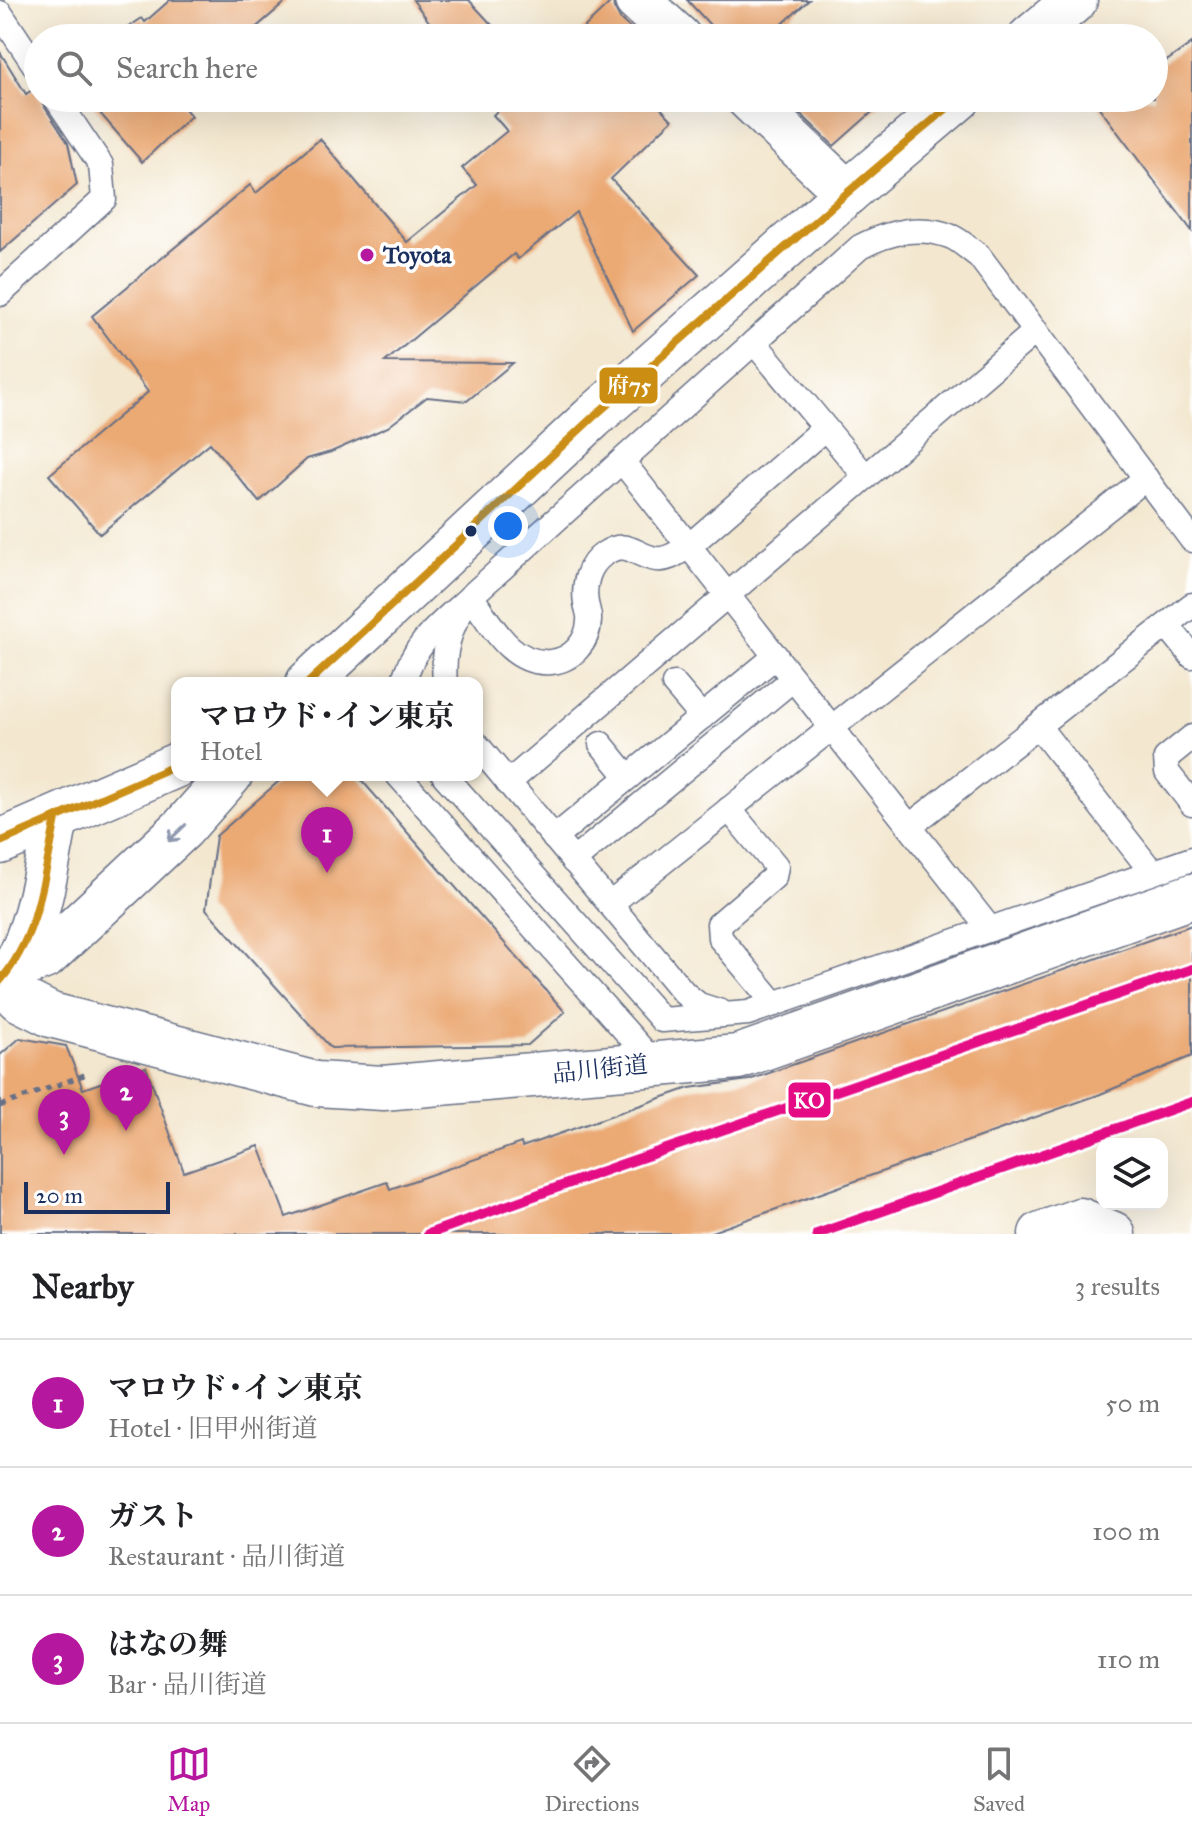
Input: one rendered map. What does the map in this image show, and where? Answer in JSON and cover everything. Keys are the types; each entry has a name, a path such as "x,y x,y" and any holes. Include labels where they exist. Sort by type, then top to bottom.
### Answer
{"main road":[{"path":"637,0 664,24"},
{"path":"1047,24 1075,0"},
{"path":"763,112 847,193"},
{"path":"316,677 592,418 942,112"},
{"path":"0,842 171,768"},
{"path":"5,977 46,956 183,828 225,781"},
{"path":"5,977 31,935 56,819"},
{"name":"品川街道","path":"5,977 19,999 51,1015 316,1084 383,1088 738,1057 1192,896"},
{"path":"1041,1234 1080,1220 1113,1234"}],"lane":[{"path":"0,13 24,49"},
{"path":"0,294 104,199 101,165 65,112"},
{"path":"405,677 409,660 428,635 860,247 886,234 919,230 953,237 979,256 1192,540"},
{"path":"508,783 1036,331"},
{"path":"754,342 866,477"},
{"path":"471,596 522,659 539,663 559,661 576,651 586,636 590,618 585,587 589,570 604,554 621,547 640,551 655,559 670,557 689,546 825,428"},
{"path":"622,461 990,929"},
{"path":"610,904 1146,478"},
{"path":"445,677 447,643 456,613 471,596"},
{"path":"910,826 1192,605"},
{"path":"1167,625 1192,656"},
{"path":"554,838 776,656"},
{"path":"573,861 793,679"},
{"path":"674,684 702,717"},
{"path":"1038,726 1152,872"},
{"path":"1192,737 1166,758 1167,772 1192,804"},
{"path":"601,744 628,777"},
{"path":"483,752 684,993 699,1005 722,1013 748,1013"},
{"path":"403,781 655,1064"},
{"path":"449,781 662,1020 748,1013 1192,859"},
{"path":"729,809 776,866 774,877 719,924 720,938 775,1004"},
{"path":"605,1008 632,987"}],"path":[{"path":"0,1106 99,1070"}],"building":[{"path":"170,0 288,0 260,24 133,24 142,18 145,22"},
{"path":"413,0 469,0 491,24 431,24"},
{"path":"613,0 614,8 626,24 588,24"},
{"path":"687,0 809,0 782,24 709,24"},
{"path":"1192,43 1192,231 1103,112 1168,112 1168,60"},
{"path":"0,52 24,91 24,112 48,112 68,143 77,185 0,252"},
{"path":"99,112 188,112 191,116 142,162"},
{"path":"496,112 664,112 672,120 611,179 699,275 633,331 576,212 518,259 514,254 385,362 513,363 467,401 427,397 388,427 307,459 259,502 210,443 100,534 49,475 148,392 92,316 250,185 256,193 320,139 407,242 477,185 462,168 507,131 493,115"},
{"path":"799,112 872,112 834,146"},
{"path":"279,781 362,781 565,1012 528,1045 331,1048 206,909 216,836"},
{"path":"1192,925 1192,1056 1098,1095 706,1234 0,1234 0,1055 20,1038 66,1046 83,1089 146,1067 184,1172 259,1146 286,1217 387,1182 390,1189 521,1143 522,1147 689,1088 749,1080"}],"transit line":[{"name":"府75","path":"314,677 592,418 942,112"},
{"name":"府75","path":"0,842 171,768"},
{"name":"府75","path":"0,981 24,945 32,925 56,819"},
{"name":"KO","path":"428,1234 1192,969"},
{"name":"KO","path":"817,1234 1192,1102"}],"place":[{"name":"Toyota","path":"367,255"},
{"name":"マロウド･イン東京","path":"327,873"},
{"name":"ガスト","path":"126,1131"},
{"name":"はなの舞","path":"64,1155"}]}
